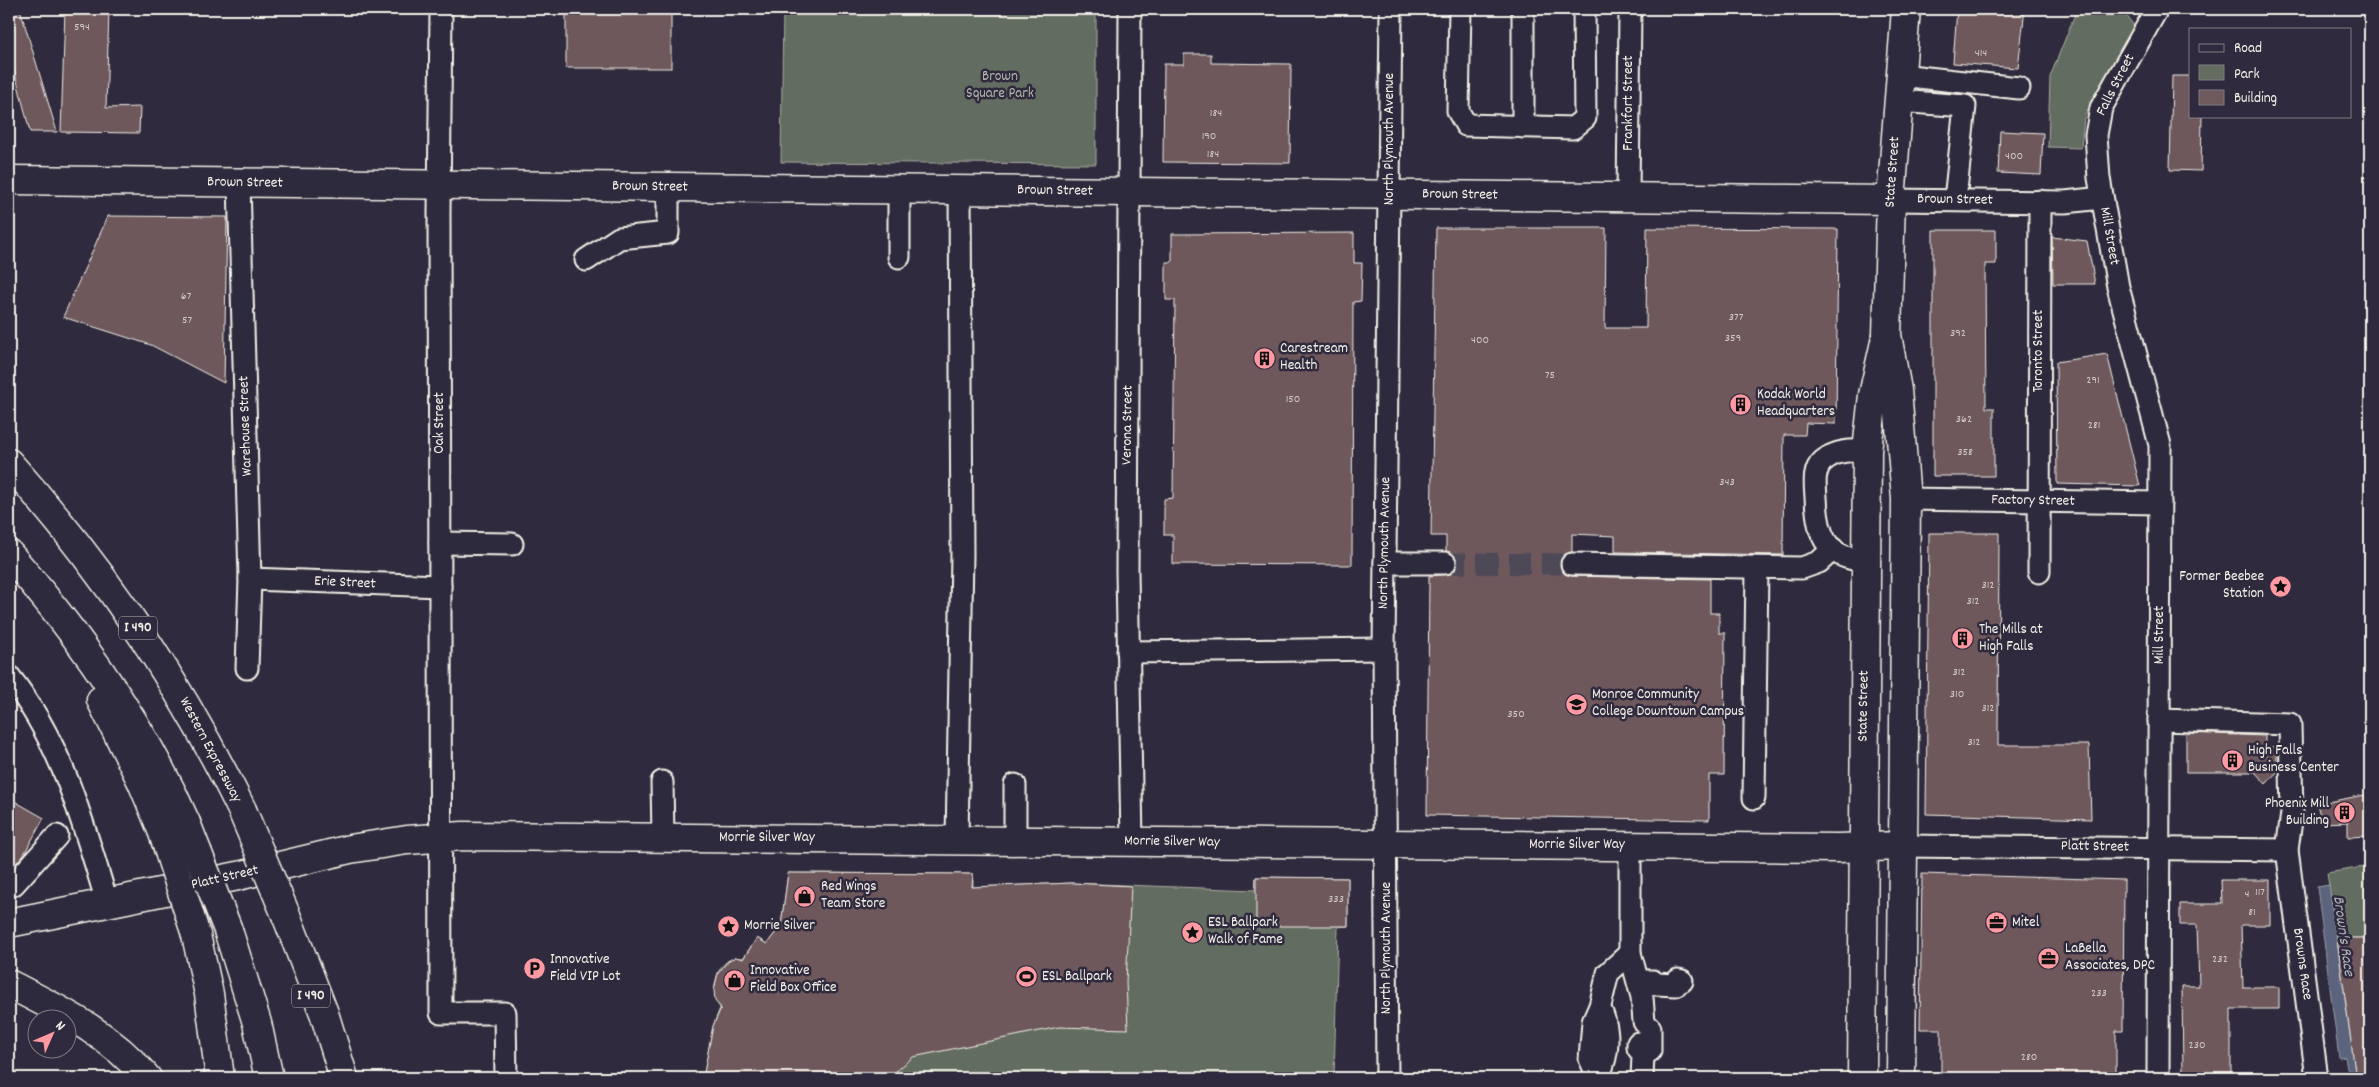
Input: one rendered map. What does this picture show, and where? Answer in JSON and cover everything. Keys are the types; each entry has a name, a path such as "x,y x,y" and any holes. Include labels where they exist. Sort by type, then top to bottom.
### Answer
{"main road":[{"name":"State Street","path":"1902,1078 1906,499 1897,390 1887,335 1891,200 1906,9"},
{"name":"Brown Street","path":"9,180 1891,200"},
{"name":"State Street","path":"1862,1078 1862,847 1867,451 1877,370 1887,335"},
{"name":"Western Expressway","path":"9,463 64,528 134,622 193,717 242,810 286,915 312,1003 326,1078"},
{"path":"9,554 55,609 112,687 154,755 174,826 209,994 220,1078"},
{"path":"9,559 66,640 106,709 142,782 174,826 228,930 257,1022 269,1078"},
{"name":"Morrie Silver Way","path":"441,838 486,836 1386,845 1903,846"},
{"name":"Platt Street","path":"9,924 107,902 221,880 350,849 441,838"},
{"path":"286,915 324,1013 344,1078"},
{"path":"9,984 97,1031 124,1053 147,1078"}],"street":[{"name":"Oak Street","path":"441,9 439,185 442,1013 505,1012 506,1078"},
{"name":"Verona Street","path":"1130,9 1127,562 1132,841"},
{"name":"North Plymouth Avenue","path":"1388,1078 1384,649 1391,9"},
{"path":"1460,9 1458,111 1466,126 1573,128 1585,118 1584,9"},
{"path":"1523,9 1523,127"},
{"name":"Frankfort Street","path":"1628,197 1630,9"},
{"name":"Falls Street","path":"2102,198 2096,147 2098,117 2105,100 2157,9"},
{"path":"1899,88 2019,88"},
{"path":"1899,88 1965,106 1955,200"},
{"name":"Warehouse Street","path":"239,183 250,579 247,668"},
{"path":"586,260 619,238 668,233 668,187"},
{"path":"899,190 899,258"},
{"path":"957,840 962,554 960,190"},
{"name":"Brown Street","path":"1891,200 2065,202 2102,198"},
{"name":"Mill Street","path":"2102,198 2120,294 2158,434 2160,456 2158,1078"},
{"name":"Toronto Street","path":"2039,572 2040,201"},
{"path":"1866,560 1850,558 1833,549 1824,539 1817,525 1816,474 1823,461 1836,454 1850,450 1867,451"},
{"name":"Factory Street","path":"1906,499 2160,503"},
{"path":"440,544 512,544"},
{"path":"1572,564 1757,568 1808,567 1819,562 1833,549"},
{"path":"1385,563 1445,563"},
{"path":"1754,798 1757,568"},
{"name":"Erie Street","path":"250,579 440,586"},
{"path":"1128,652 1384,649"},
{"path":"9,676 26,698 54,748 72,788 107,902"},
{"name":"Browns Race","path":"2159,720 2290,724 2292,812 2287,850 2317,1078"},
{"path":"662,782 663,837"},
{"path":"1015,785 1015,840"},
{"path":"9,887 14,884 57,836"},
{"path":"1630,846 1630,953 1645,981 1644,1022 1639,1024 1638,1048 1643,1055 1642,1078"},
{"name":"Platt Street","path":"1903,846 2287,850"},
{"path":"1600,1006 1608,973 1630,953"},
{"path":"1645,981 1656,984 1676,984 1680,980"}],"green space":[{"name":"Brown Square Park","path":"783,9 1096,9 1096,164 781,162"},
{"path":"2077,9 2129,9 2126,15 2134,26 2084,118 2081,148 2048,147 2050,77"},
{"path":"2370,866 2370,938 2337,938 2327,873"},
{"name":"ESL Ballpark","path":"788,873 973,874 973,887 1072,883 1255,890 1256,877 1348,878 1348,926 1338,927 1334,1078 703,1078 713,1026 720,1008 715,992 717,975 726,962 734,958 743,958 757,938 767,944 781,925"}],"water":[{"path":"2329,885 2356,1078 2349,1078 2345,1057 2339,1058 2317,887"}],"building":[{"path":"9,9 20,9 57,132 30,132 9,49"},
{"path":"65,9 109,9 106,108 140,107 139,133 61,132"},
{"path":"566,9 671,9 671,68 566,68"},
{"path":"1957,9 2025,9 2018,68 1953,63"},
{"path":"1184,54 1211,54 1211,63 1291,64 1290,163 1163,162 1164,64 1184,64"},
{"path":"2172,76 2189,76 2189,118 2202,118 2201,171 2170,170"},
{"path":"2000,131 2043,133 2041,175 1998,173"},
{"path":"108,216 227,217 224,383 151,345 63,317"},
{"name":"Kodak World Headquarters","path":"1436,228 1606,228 1605,328 1646,328 1647,228 1838,229 1836,424 1806,423 1805,435 1784,435 1783,555 1615,552 1615,536 1572,534 1572,552 1562,557 1560,563 1561,570 1572,576 1710,579 1710,613 1719,613 1719,633 1725,633 1724,775 1709,775 1709,820 1427,815 1429,576 1451,574 1457,563 1456,556 1446,551 1446,536 1431,536"},
{"path":"1933,230 1996,230 1996,264 1985,264 1986,408 1994,408 1994,476 1933,476"},
{"name":"Carestream Health","path":"1354,233 1354,263 1362,263 1361,301 1353,302 1352,565 1173,564 1173,535 1164,535 1164,499 1173,498 1175,300 1166,300 1166,262 1172,262 1172,234"},
{"path":"2052,237 2087,241 2095,284 2053,284"},
{"path":"2107,354 2140,486 2057,484 2056,362"},
{"name":"The Mills at High Falls","path":"1929,533 1999,533 1998,745 2089,745 2091,819 1926,814"},
{"name":"High Falls Business Center","path":"2186,733 2265,736 2265,747 2277,747 2277,772 2266,784 2255,772 2186,772"},
{"name":"Phoenix Mill Building","path":"2370,794 2370,836 2348,837 2348,822 2322,823 2317,804"},
{"path":"9,798 44,818 24,854 9,871"},
{"path":"788,873 973,874 972,887 1072,883 1131,886 1126,982 1128,1029 1059,1027 913,1057 888,1078 703,1078 713,1026 721,1008 715,1001 714,990 718,973 729,960 736,957 743,959 757,938 767,944 781,925"},
{"path":"1922,874 2124,880 2123,1031 2116,1031 2116,1078 1941,1078 1941,1029 1920,1029"},
{"path":"1256,877 1348,878 1348,926 1256,926"},
{"path":"2221,880 2270,880 2270,925 2241,925 2243,987 2279,987 2279,1009 2231,1009 2231,1078 2183,1078 2182,986 2199,986 2197,925 2180,925 2180,904 2222,904"},
{"path":"2337,938 2370,938 2370,1078 2356,1078"}],"tunnel":[{"path":"1445,563 1572,564"}],"place":[{"name":"Carestream Health","path":"1264,358"},
{"name":"Kodak World Headquarters","path":"1741,404"},
{"name":"Former Beebee Station","path":"2280,586"},
{"name":"The Mills at High Falls","path":"1963,639"},
{"name":"Monroe Community College Downtown Campus","path":"1576,704"},
{"name":"High Falls Business Center","path":"2232,760"},
{"name":"Phoenix Mill Building","path":"2345,813"},
{"name":"Red Wings Team Store","path":"805,896"},
{"name":"Mitel","path":"1996,923"},
{"name":"Morrie Silver","path":"728,926"},
{"name":"ESL Ballpark Walk of Fame","path":"1192,932"},
{"name":"LaBella Associates, DPC","path":"2049,958"},
{"name":"Innovative Field VIP Lot","path":"534,969"},
{"name":"ESL Ballpark","path":"1026,977"},
{"name":"Innovative Field Box Office","path":"734,980"}],"water label":[{"name":"Brown's Race","path":"2343,936"}]}
